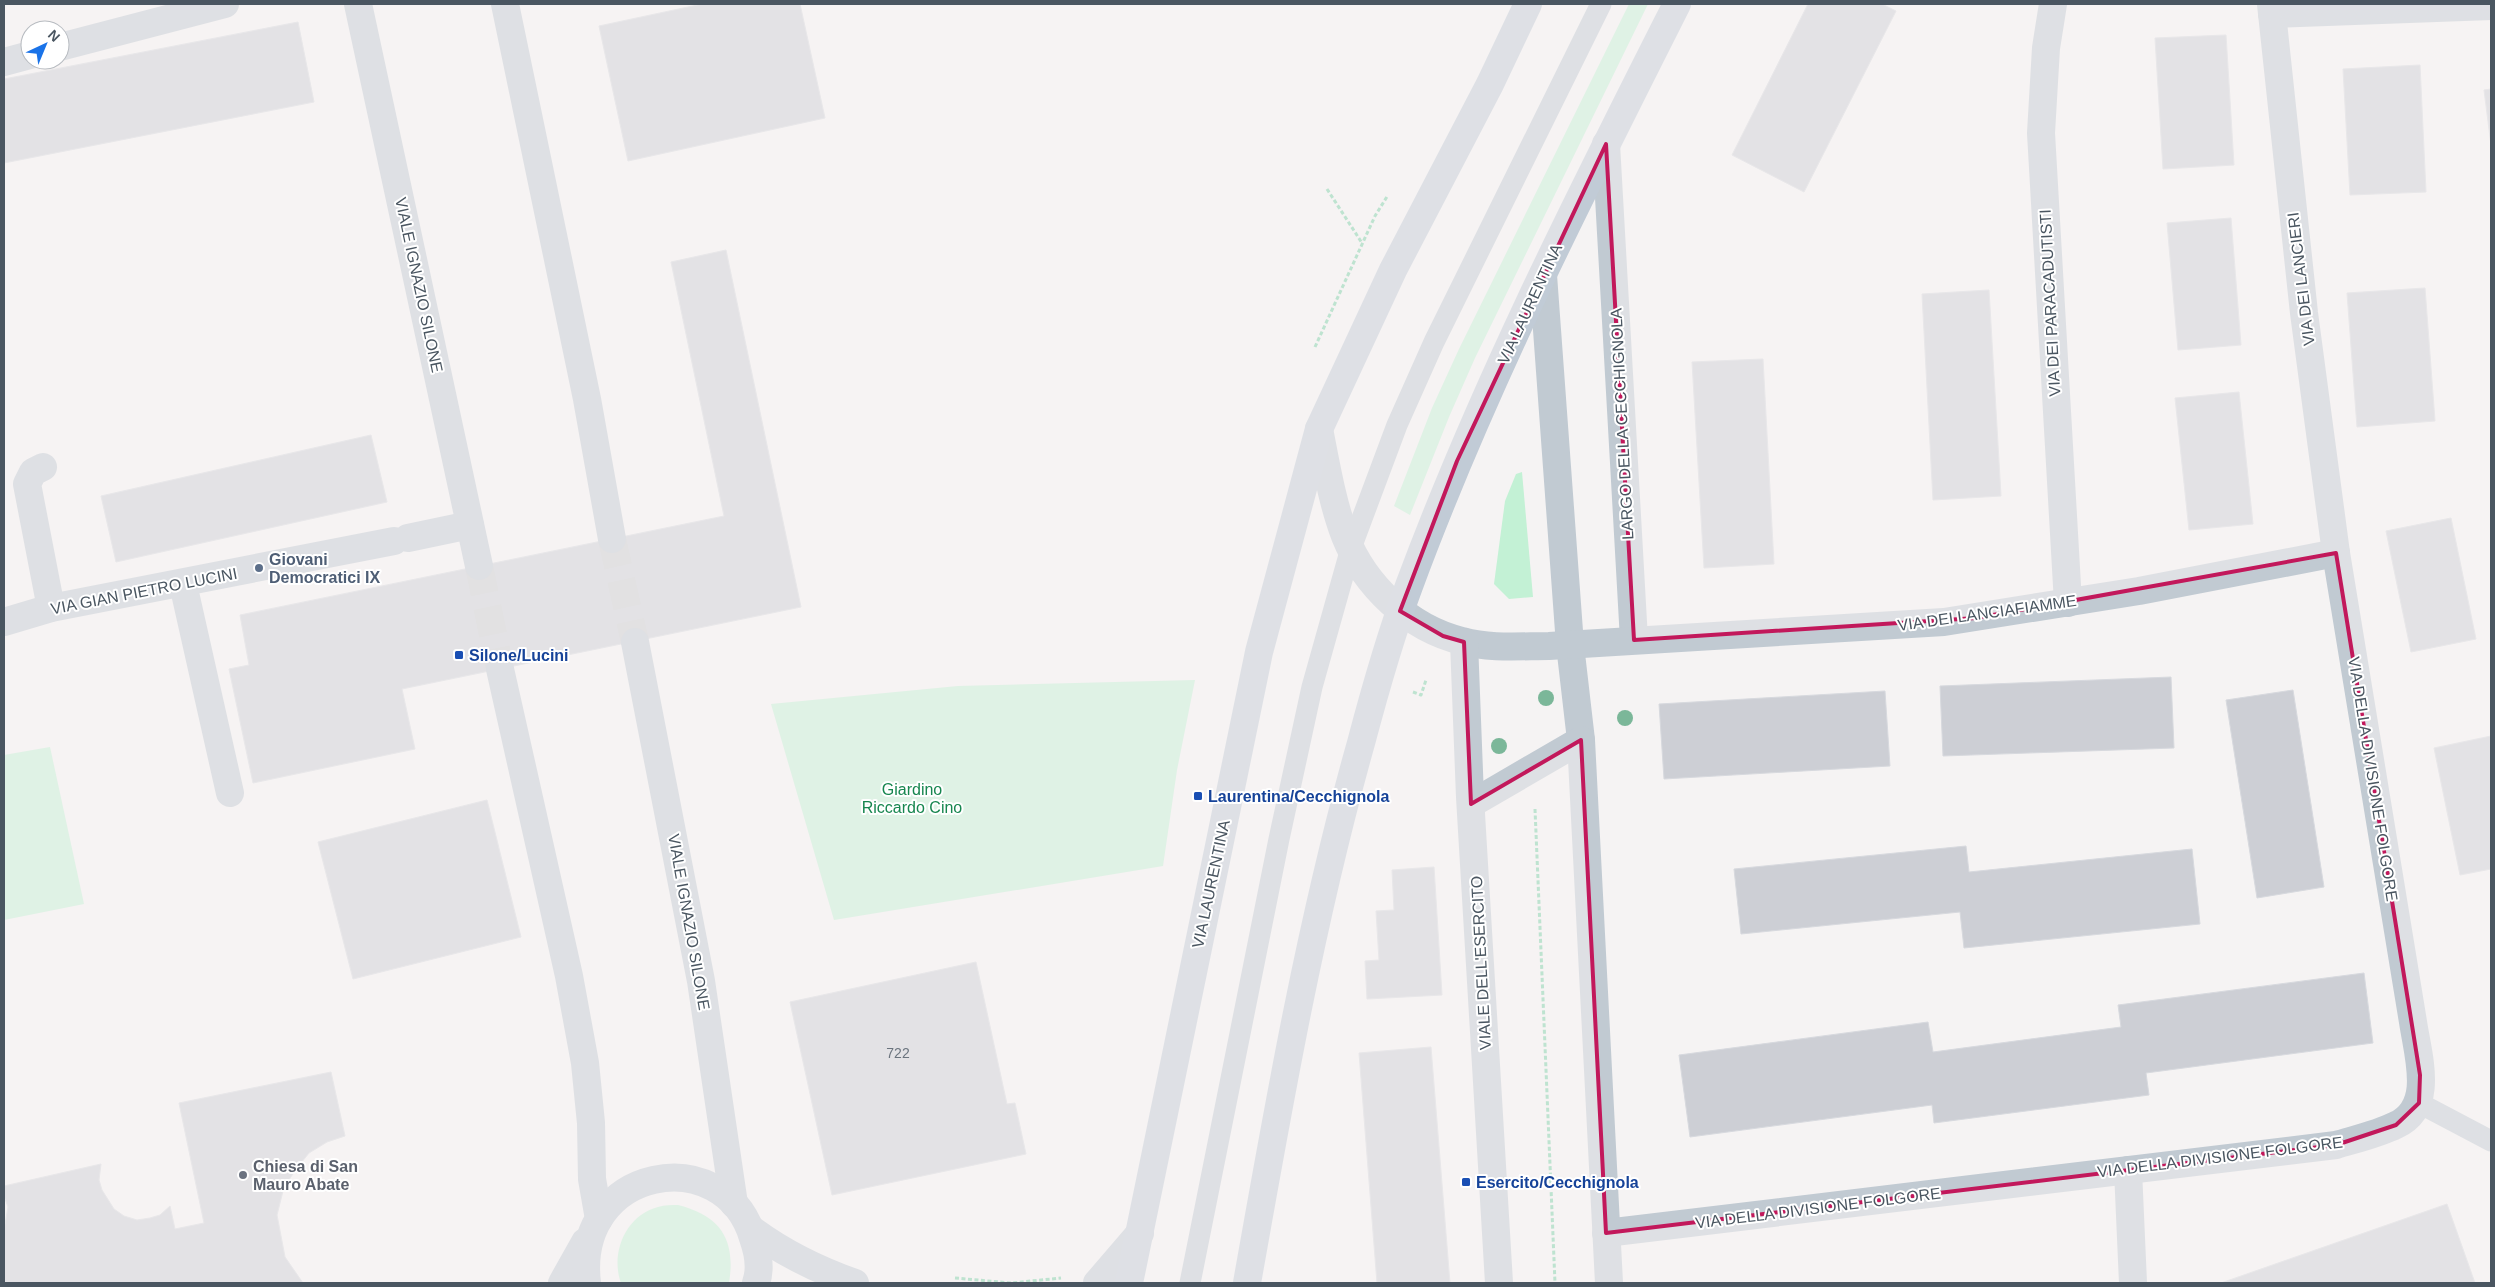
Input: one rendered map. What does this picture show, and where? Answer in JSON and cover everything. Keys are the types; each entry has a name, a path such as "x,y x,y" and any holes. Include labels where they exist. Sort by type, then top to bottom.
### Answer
{"main road":[{"name":"VIA LAURENTINA","path":"1129,1283 1259,652 1318,429 1415,225 1490,84 1528,4"},
{"name":"VIA LAURENTINA","path":"1247,1283 1304,974 1349,785 1377,683 1400,611 1457,461 1606,144 1677,4"}],"street":[{"path":"70,44 225,4"},
{"name":"VIALE IGNAZIO SILONE","path":"358,4 479,566"},
{"path":"505,4 587,399 612,539"},
{"name":"VIA DEI PARACADUTISTI","path":"2052,4 2046,48 2041,133 2068,603"},
{"path":"2271,9 2491,6"},
{"name":"VIA DEI LANCIERI","path":"2271,9 2304,313 2336,554"},
{"path":"4,62 20,58"},
{"name":"LARGO DELLA CECCHIGNOLA","path":"1606,144 1634,640"},
{"path":"1543,275 1570,645 1581,740 1609,1283"},
{"path":"1318,429 1340,521 1351,548 1383,595 1400,611 1443,636 1464,642 1524,646 1570,645 1634,640"},
{"path":"44,467 33,472 27,484 51,608"},
{"name":"VIA GIAN PIETRO LUCINI","path":"6,620 51,608 184,584 470,525"},
{"name":"VIA DEI LANCIAFIAMME","path":"1634,640 1935,623 2068,603 2336,554"},
{"name":"VIA DELLA DIVISIONE FOLGORE","path":"1606,1234 2336,1145 2396,1125 2410,1115 2419,1103 2420,1075 2413,1022 2336,554"},
{"path":"184,584 230,793"},
{"name":"VIALE IGNAZIO SILONE","path":"634,642 701,980 734,1204"},
{"name":"VIALE DELL'ESERCITO","path":"1464,642 1471,804 1499,1283"},
{"path":"500,669 569,976 585,1063 591,1123 595,1224 585,1256 587,1283"},
{"path":"1471,804 1533,766 1581,740"},
{"path":"2128,1170 2133,1283"},
{"path":"562,1283 607,1206 629,1188 656,1179 684,1178 711,1187 734,1204 751,1229 758,1254 756,1283"},
{"path":"751,1229 792,1256 832,1275 855,1283"},
{"path":"1097,1283 1140,1233"}],"lane":[{"path":"1190,1283 1275,858 1310,696 1351,548 1397,426 1434,342 1601,4"},
{"path":"2419,1103 2491,1141"}],"path":[{"path":"1327,189 1362,243"},
{"path":"1407,691 1421,695 1426,680"},
{"path":"1533,766 1555,1283"}],"highlighted area":[{"path":"1606,144 1634,640 1976,618 2336,553 2413,1022 2420,1075 2419,1103 2396,1125 2336,1145 1606,1233 1581,740 1471,804 1464,642 1443,636 1400,611 1457,461"}],"green space":[{"path":"1629,4 1648,4 1475,358 1410,515 1394,506 1432,408 1459,349"},
{"path":"1522,472 1533,597 1509,599 1494,584 1505,501 1516,474"},
{"name":"Giardino Riccardo Cino","path":"1195,680 1177,770 1163,866 834,920 771,704 958,686"},
{"path":"50,747 84,904 4,920 4,755"},
{"path":"678,1205 705,1216 715,1223 722,1232 730,1254 729,1283 621,1283 618,1271 619,1248 629,1227 647,1211 661,1206"}],"building":[{"path":"702,4 800,4 825,118 628,161 599,26"},
{"path":"1808,4 1882,4 1896,11 1804,192 1732,155"},
{"path":"298,22 314,102 4,163 4,79 50,70 70,70 70,66"},
{"path":"2226,35 2234,165 2163,169 2155,38"},
{"path":"2420,65 2426,192 2350,195 2343,69"},
{"path":"2491,89 2491,145 2484,90"},
{"path":"2231,218 2241,345 2178,350 2167,223"},
{"path":"726,250 801,607 402,689 415,749 253,783 229,669 249,665 240,615 724,516 671,262"},
{"path":"2425,288 2435,421 2357,427 2347,293"},
{"path":"1989,290 2001,496 1933,500 1922,294"},
{"path":"1763,359 1774,564 1704,568 1692,362"},
{"path":"2239,392 2253,524 2189,530 2175,398"},
{"path":"371,435 387,502 116,562 101,496"},
{"path":"2451,518 2476,639 2411,652 2386,531"},
{"path":"2171,677 2174,748 1943,756 1940,686"},
{"path":"2293,690 2324,887 2257,898 2226,700"},
{"path":"1885,691 1890,766 1664,779 1659,704"},
{"path":"2491,736 2491,869 2460,875 2434,748"},
{"path":"487,800 521,937 353,979 318,842"},
{"path":"1966,846 1969,872 2192,849 2200,924 1964,948 1960,912 1741,934 1734,869"},
{"path":"1434,867 1442,995 1367,999 1365,961 1379,960 1376,911 1394,910 1392,870"},
{"path":"976,962 1007,1104 1015,1103 1026,1154 832,1195 790,1002"},
{"path":"2364,973 2373,1043 2146,1073 2149,1095 1934,1123 1932,1105 1690,1137 1679,1055 1928,1022 1933,1052 2121,1027 2118,1005"},
{"path":"1431,1047 1450,1283 1377,1283 1359,1053"},
{"name":"Chiesa di San Mauro Abate","path":"331,1072 345,1136 327,1142 309,1153 284,1187 277,1215 285,1257 303,1283 4,1283 4,1230 8,1207 4,1196 4,1186 101,1164 99,1180 102,1190 114,1209 124,1216 137,1220 150,1218 160,1215 170,1206 175,1229 204,1223 179,1103"},
{"path":"2447,1204 2475,1283 2221,1283"}],"tunnel":[{"path":"612,539 635,642"},
{"path":"479,566 500,669"}],"place":[{"name":"Giovani Democratici IX","path":"259,568"},
{"name":"Silone/Lucini","path":"459,655"},
{"name":"Laurentina/Cecchignola","path":"1198,796"},
{"name":"Chiesa di San Mauro Abate","path":"243,1175"},
{"name":"Esercito/Cecchignola","path":"1466,1182"}]}
